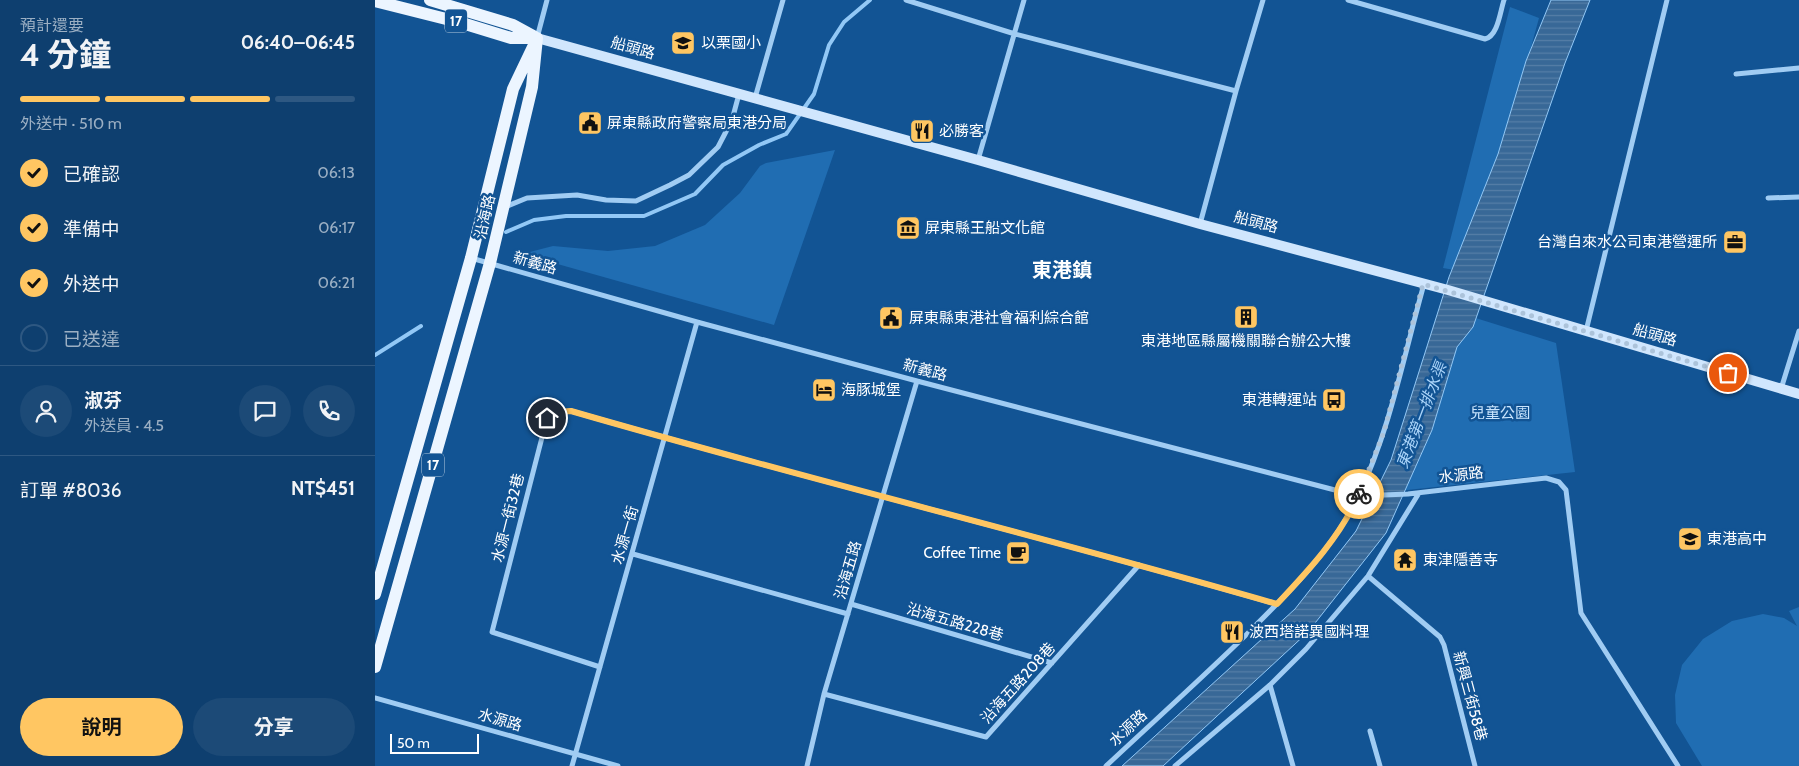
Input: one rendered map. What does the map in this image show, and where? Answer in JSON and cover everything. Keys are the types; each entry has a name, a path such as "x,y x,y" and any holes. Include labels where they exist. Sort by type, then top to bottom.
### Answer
{"main road":[{"name":"船頭路","path":"430,0 513,24 537,38 828,120 979,160 1200,224 1448,290 1799,394"},
{"name":"船頭路","path":"375,1 462,23 511,38 537,38"},
{"name":"沿海路","path":"375,667 490,263 531,87 537,38"},
{"name":"沿海路","path":"375,594 471,258 513,89 537,38"}],"street":[{"path":"537,38 547,0"},
{"path":"755,99 783,0"},
{"path":"906,0 1015,34 1236,91"},
{"path":"979,160 1024,0"},
{"path":"1200,224 1263,0"},
{"path":"1348,0 1485,40 1490,38 1495,32 1504,0"},
{"path":"1586,332 1667,0"},
{"path":"1736,74 1799,68"},
{"path":"503,208 527,198 577,195 606,200 635,200 670,185 689,175 718,147 732,120 739,94"},
{"path":"1768,198 1799,197"},
{"name":"新義路","path":"471,258 917,382 1358,496 1419,493"},
{"name":"水源路","path":"1106,766 1210,670 1277,604 1326,549 1342,526 1358,496 1384,432 1423,284"},
{"name":"水源一街","path":"572,766 697,322"},
{"path":"1781,389 1799,331"},
{"name":"沿海五路","path":"807,766 824,694 917,382"},
{"name":"水源一街32巷","path":"601,667 491,632 547,418 558,412 571,411 665,438"},
{"path":"665,438 1139,564 1277,604"},
{"name":"水源路","path":"1175,766 1270,685 1306,649 1368,576 1419,493 1546,478 1559,482 1566,490 1581,613 1678,766"},
{"path":"633,554 848,614"},
{"name":"沿海五路208巷","path":"824,694 986,737 1139,564"},
{"name":"新興三街58巷","path":"1368,576 1440,637 1444,645 1475,766"},
{"name":"沿海五路228巷","path":"851,604 1052,663"},
{"path":"1270,685 1293,766"},
{"name":"水源路","path":"375,698 618,766"},
{"path":"1370,731 1380,766"}],"green space":[{"path":"1510,7 1539,18 1498,167 1455,270 1443,268"},
{"path":"835,150 774,325 522,254 553,246 608,251 655,246 705,225 740,193 760,166 766,163"},
{"name":"兒童公園","path":"1466,315 1556,343 1575,472 1398,491"},
{"path":"1799,607 1799,766 1702,766 1676,723 1675,695 1682,665 1703,639 1732,621 1763,614 1784,618 1797,626 1789,611"}],"water":[{"name":"東港第一排水渠","path":"1551,0 1590,0 1565,63 1473,327 1457,347 1432,430 1386,533 1308,632 1163,766 1122,766 1295,609 1356,531 1391,460 1449,277 1498,154 1526,61"}],"waterway":[{"path":"506,232 534,220 566,216 644,216 695,194 723,165 759,145 786,134 814,94 829,45 844,22 870,0"},
{"path":"375,355 421,326"}],"way so far":[{"path":"1359,494 1384,432 1423,284 1728,373"}],"place":[{"name":"以栗國小","path":"683,43"},
{"name":"屏東縣政府警察局東港分局","path":"590,123"},
{"name":"必勝客","path":"922,131"},
{"name":"屏東縣王船文化館","path":"908,228"},
{"name":"台灣自來水公司東港營運所","path":"1735,242"},
{"name":"東港地區縣屬機關聯合辦公大樓","path":"1246,317"},
{"name":"屏東縣東港社會福利綜合館","path":"891,318"},
{"name":"海豚城堡","path":"824,390"},
{"name":"東港轉運站","path":"1334,400"},
{"name":"東港高中","path":"1690,539"},
{"name":"Coffee Time","path":"1018,553"},
{"name":"東津隱善寺","path":"1405,560"},
{"name":"波西塔諾異國料理","path":"1232,632"}],"district":[{"name":"東港鎮","path":"1062,270"}],"route":[{"path":"547,418 558,412 571,411 882,497 1139,564 1277,604 1326,549 1342,526 1359,494"}]}
